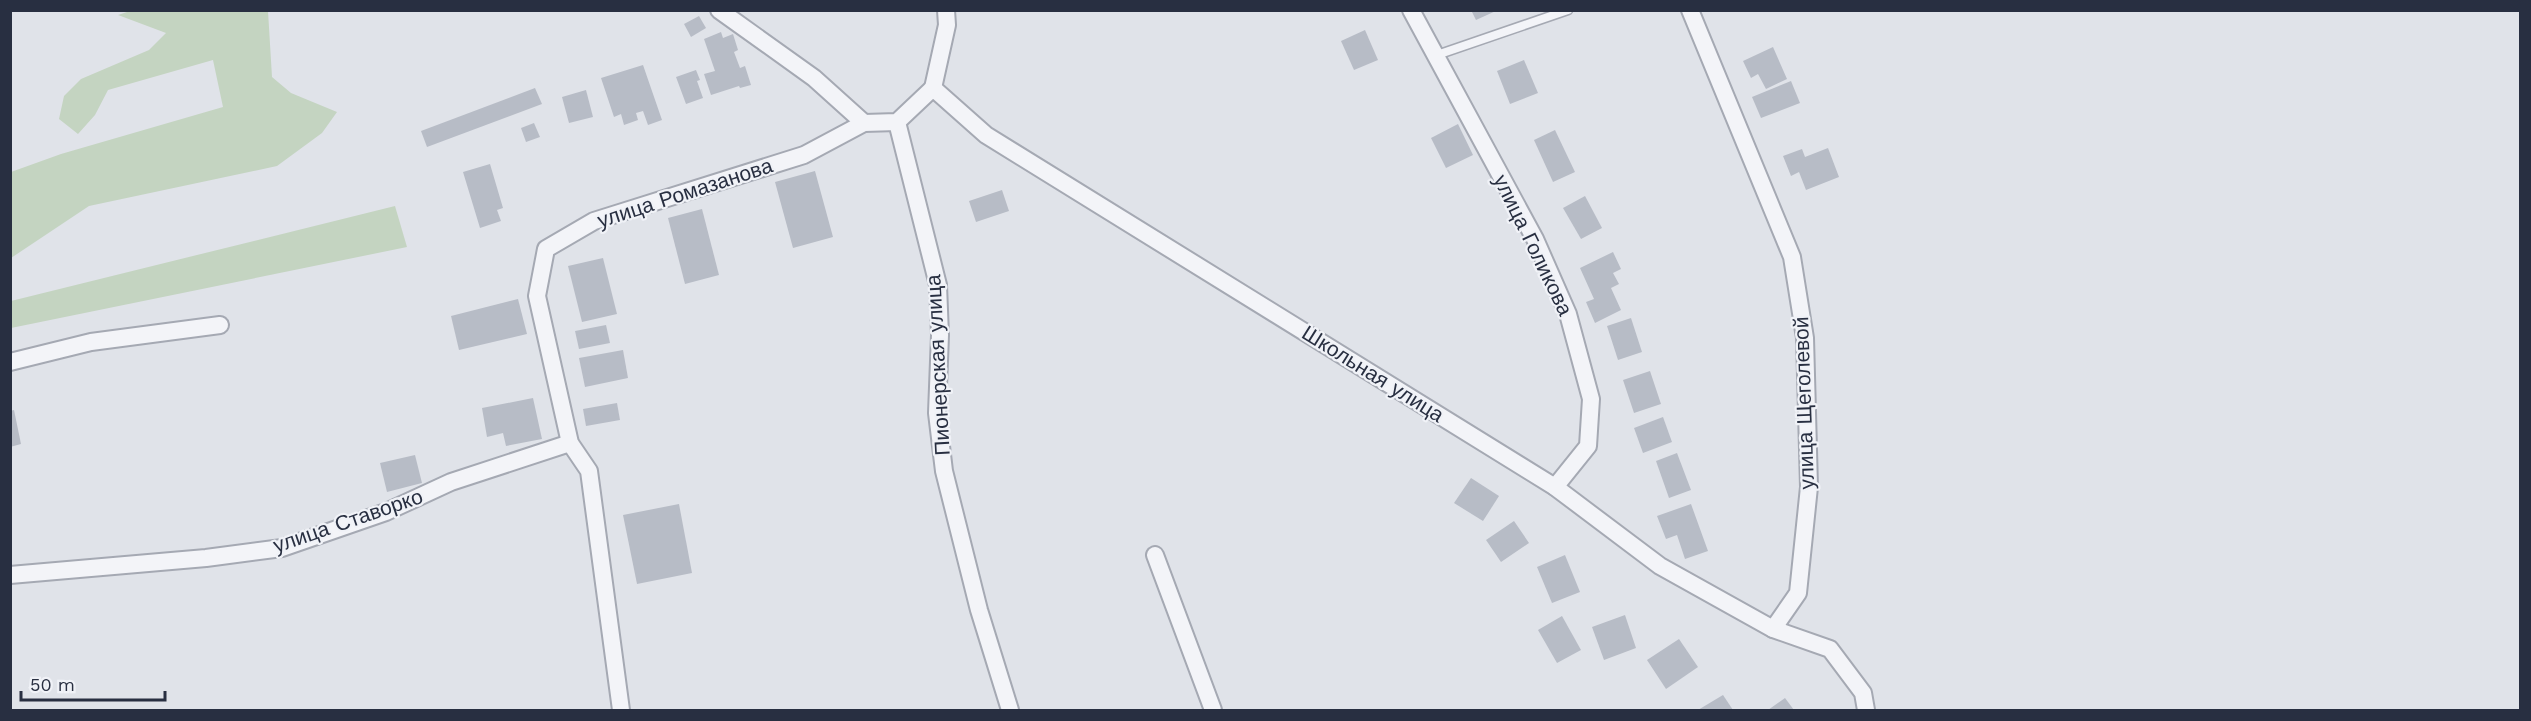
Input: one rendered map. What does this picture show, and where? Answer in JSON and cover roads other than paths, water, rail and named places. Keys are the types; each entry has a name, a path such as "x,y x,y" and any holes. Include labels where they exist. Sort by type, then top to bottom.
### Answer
{"street":[{"path":"719,10 814,78 864,123 897,122 933,88 947,25 946,10"},
{"name":"улица Голикова","path":"1411,10 1535,239 1571,325 1591,399 1588,446 1555,487"},
{"name":"улица Щеголевой","path":"1690,10 1792,257 1805,338 1809,487 1798,593 1773,629"},
{"name":"Школьная улица","path":"933,88 986,135 1555,487 1660,566 1773,629 1830,649 1863,693 1866,711"},
{"name":"Пионерская улица","path":"897,122 938,285 940,335 937,413 944,471 979,610 1010,711"},
{"name":"улица Ромазанова","path":"621,711 589,471 570,443 537,296 546,249 594,221 804,155 864,123"},
{"path":"10,362 91,342 220,325"},
{"name":"улица Ставорко","path":"10,576 206,558 282,548 386,512 451,482 570,443"},
{"path":"1155,555 1213,711"}],"lane":[{"path":"1434,56 1568,10"}]}
